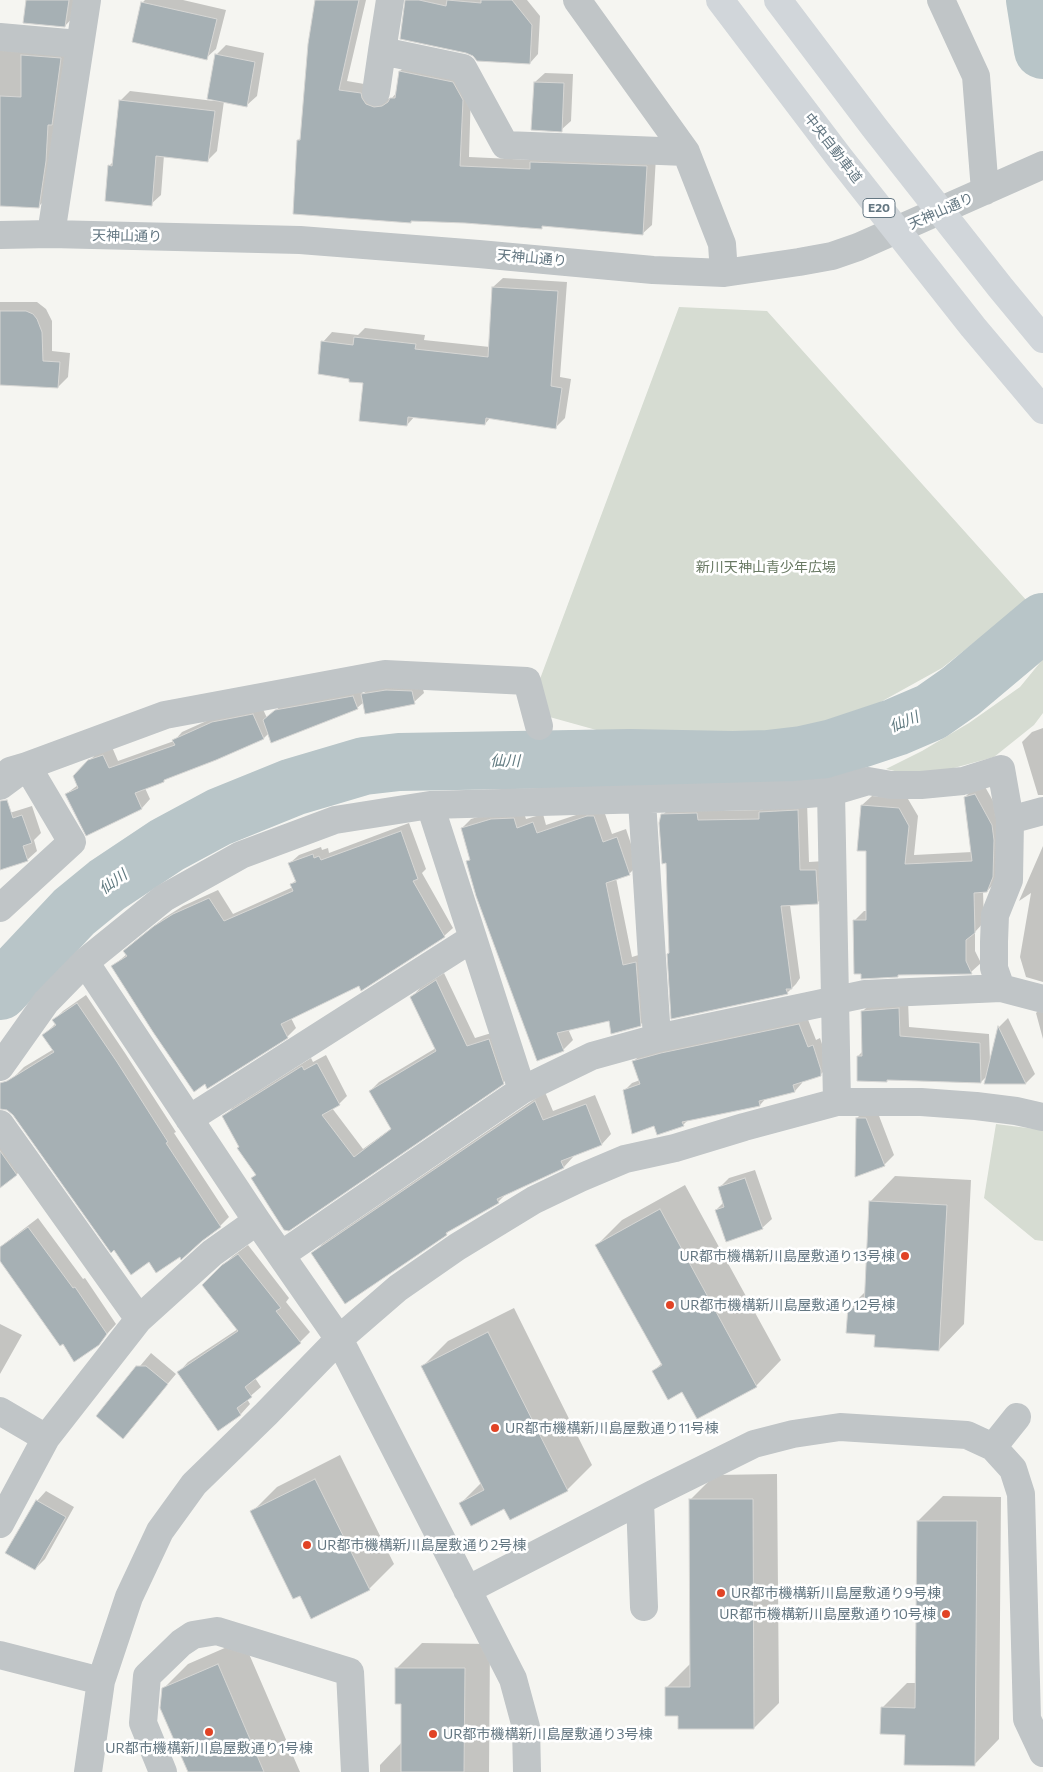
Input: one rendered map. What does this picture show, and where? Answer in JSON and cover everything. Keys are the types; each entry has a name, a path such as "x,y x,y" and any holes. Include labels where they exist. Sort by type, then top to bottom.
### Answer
{"highway":[{"name":"中央自動車道","path":"720,0 839,157 973,327 1043,410"},
{"path":"778,0 880,134 1043,339"}],"street":[{"path":"51,234 87,0"},
{"path":"376,92 390,0"},
{"path":"577,0 686,152 722,244 724,272"},
{"path":"941,0 976,76 985,191"},
{"path":"0,37 79,44"},
{"path":"382,51 463,68 505,145 686,152"},
{"name":"天神山通り","path":"0,235 51,234 300,240 653,270 724,272 832,256 858,247 1032,170"},
{"path":"0,774 27,766 165,715 385,674 528,681 538,726"},
{"path":"0,786 27,766"},
{"path":"0,908 72,842 27,766"},
{"path":"0,1067 46,1002 85,962 164,898 242,854 335,820 430,806 795,795 831,792 868,781 891,785 921,785 963,781 1001,769 1010,820 1009,880 995,915 994,933 994,968 1001,988"},
{"path":"831,792 837,1102"},
{"path":"642,801 657,1038"},
{"path":"430,806 522,1090"},
{"path":"1010,820 1043,811"},
{"path":"189,1119 473,938"},
{"path":"85,962 257,1220 339,1339 513,1679 526,1727 527,1772"},
{"path":"282,1255 522,1090 592,1056 657,1038 865,994 1001,988 1043,999"},
{"path":"88,1772 101,1681 129,1597 160,1531 194,1484 339,1339 398,1288 457,1247 534,1200 625,1159 675,1148 744,1126 837,1102 922,1102 976,1106 1016,1111 1043,1117"},
{"path":"0,1124 139,1319"},
{"path":"0,1524 46,1438 139,1319 212,1253 257,1220"},
{"path":"0,1411 46,1438"},
{"path":"993,1447 1017,1417"},
{"path":"468,1590 754,1444 793,1434 840,1427 967,1435 993,1447 1012,1468 1021,1494 1027,1719 1043,1753"},
{"path":"640,1501 644,1607"},
{"path":"163,1772 143,1722 147,1676 181,1643 193,1636 217,1631 350,1672 355,1772"},
{"path":"0,1655 101,1681"}],"green space":[{"name":"新川天神山青少年広場","path":"679,307 767,311 1027,601 942,668 812,740 636,741 528,711"},
{"path":"1043,659 1043,713 1034,725 994,757 921,777 886,769 922,751 969,723 1020,687"},
{"path":"996,1124 1043,1130 1043,1241 1035,1240 984,1198"}],"building":[{"path":"26,0 69,0 65,27 23,23"},
{"path":"315,0 359,0 339,90 361,93 366,104 374,107 382,106 390,98 395,98 399,71 453,82 463,100 460,166 530,169 530,162 647,166 643,235 542,226 542,229 465,223 411,221 411,223 293,214 297,140 300,140 308,44"},
{"path":"405,0 419,0 446,6 447,0 481,3 481,0 512,0 532,25 530,64 477,61 473,56 466,53 400,39"},
{"path":"141,2 217,19 207,60 132,42"},
{"path":"215,54 255,62 247,107 207,99"},
{"path":"21,55 61,58 52,125 48,125 46,161 39,208 0,206 0,96 21,97"},
{"path":"534,82 564,83 562,132 531,130"},
{"path":"119,100 215,111 208,162 156,156 152,206 105,201 108,165 112,166"},
{"path":"492,287 558,291 551,386 562,388 556,429 486,418 485,425 408,417 407,426 359,421 363,383 349,382 349,379 318,374 321,341 353,345 354,337 416,344 415,349 488,357"},
{"path":"0,311 26,311 33,314 37,319 42,332 43,361 60,362 58,388 0,385"},
{"path":"386,690 412,691 415,704 365,714 361,694"},
{"path":"353,696 358,709 271,743 263,720 275,710"},
{"path":"253,714 264,739 135,793 142,809 86,836 65,794 78,788 73,776 88,760 103,755 109,768 175,745 172,740 212,722"},
{"path":"975,794 992,825 994,840 993,877 987,892 974,893 975,933 966,940 966,961 972,974 898,975 898,977 861,979 861,974 854,974 853,920 866,920 866,851 857,851 861,805 899,808 909,826 905,864 972,861 964,797"},
{"path":"7,800 13,818 22,815 32,843 23,846 28,861 0,870 0,801"},
{"path":"798,810 800,870 816,870 818,904 781,906 792,989 786,989 788,994 671,1019 667,954 669,953 666,863 662,864 659,823 661,814 697,813 698,820 759,819 759,812"},
{"path":"587,816 594,816 603,842 617,837 630,875 606,883 623,965 636,962 641,1026 611,1034 609,1021 557,1033 564,1051 537,1061 476,896 466,861 470,860 461,828 491,819 514,818 517,828 533,822 537,833"},
{"path":"401,831 418,879 413,881 445,937 361,991 359,986 281,1024 288,1038 207,1089 205,1084 194,1092 111,966 127,956 123,951 154,926 173,914 209,898 224,921 293,891 290,884 296,882 288,863 313,854 314,858 319,856 321,860"},
{"path":"436,980 467,1046 489,1039 504,1084 289,1231 284,1230 251,1178 256,1175 237,1148 239,1147 222,1116 302,1066 304,1070 317,1063 340,1105 322,1115 354,1157 391,1129 369,1091 436,1051 410,997"},
{"path":"77,1003 117,1062 168,1142 166,1143 221,1227 181,1260 180,1257 156,1273 149,1262 131,1275 114,1250 111,1253 13,1115 7,1110 0,1109 0,1083 7,1081 54,1052 42,1035 56,1025 52,1020"},
{"path":"899,1008 900,1036 980,1043 981,1083 857,1081 857,1056 862,1056 861,1011"},
{"path":"799,1024 808,1047 813,1045 821,1076 793,1085 795,1092 759,1101 760,1106 682,1122 684,1126 657,1135 654,1126 632,1134 623,1090 640,1084 632,1061 661,1053"},
{"path":"998,1026 1026,1084 984,1084"},
{"path":"535,1101 543,1120 586,1104 602,1145 561,1161 564,1168 497,1199 499,1203 446,1233 447,1235 345,1304 311,1253"},
{"path":"856,1118 866,1118 885,1166 855,1177"},
{"path":"0,1151 17,1175 0,1188"},
{"path":"745,1178 763,1229 726,1242 715,1210 724,1207 718,1187"},
{"name":"UR都市機構新川島屋敷通り13号棟","path":"869,1201 947,1205 939,1351 874,1347 875,1335 846,1333 848,1307 864,1308"},
{"name":"UR都市機構新川島屋敷通り12号棟","path":"660,1209 757,1387 697,1419 682,1392 668,1400 652,1371 662,1365 595,1245"},
{"path":"28,1227 73,1288 75,1287 107,1334 99,1345 74,1362 63,1344 60,1346 0,1261 0,1247"},
{"path":"238,1254 281,1308 276,1311 301,1343 245,1387 252,1397 237,1408 241,1415 218,1431 177,1372 238,1331 202,1285 222,1265"},
{"name":"UR都市機構新川島屋敷通り11号棟","path":"488,1332 568,1491 510,1520 504,1509 471,1526 459,1503 484,1490 421,1366"},
{"path":"136,1366 146,1366 168,1384 123,1439 96,1416"},
{"name":"UR都市機構新川島屋敷通り2号棟","path":"315,1479 370,1590 311,1619 300,1596 293,1599 250,1511"},
{"name":"UR都市機構新川島屋敷通り9号棟","path":"689,1499 753,1499 754,1729 678,1729 678,1716 665,1716 665,1687 690,1687"},
{"path":"36,1500 66,1517 35,1570 5,1553"},
{"name":"UR都市機構新川島屋敷通り10号棟","path":"917,1521 977,1521 975,1766 904,1765 905,1735 880,1734 881,1707 915,1708"},
{"name":"UR都市機構新川島屋敷通り1号棟","path":"218,1664 264,1772 188,1772 160,1708 162,1688"},
{"name":"UR都市機構新川島屋敷通り3号棟","path":"395,1668 465,1668 464,1772 401,1772 401,1704 395,1704"}],"waterway":[{"name":"仙川","path":"1035,0 1043,50"},
{"name":"仙川","path":"0,991 74,912 107,885 167,845 219,817 293,787 364,766 399,762 630,758 733,760 768,759 802,755 833,748 896,727 931,712 961,691 1043,622"}],"place":[{"name":"UR都市機構新川島屋敷通り13号棟","path":"905,1256"},
{"name":"UR都市機構新川島屋敷通り12号棟","path":"670,1305"},
{"name":"UR都市機構新川島屋敷通り11号棟","path":"495,1428"},
{"name":"UR都市機構新川島屋敷通り2号棟","path":"307,1545"},
{"name":"UR都市機構新川島屋敷通り9号棟","path":"721,1593"},
{"name":"UR都市機構新川島屋敷通り10号棟","path":"946,1614"},
{"name":"UR都市機構新川島屋敷通り1号棟","path":"209,1732"},
{"name":"UR都市機構新川島屋敷通り3号棟","path":"433,1734"}]}
